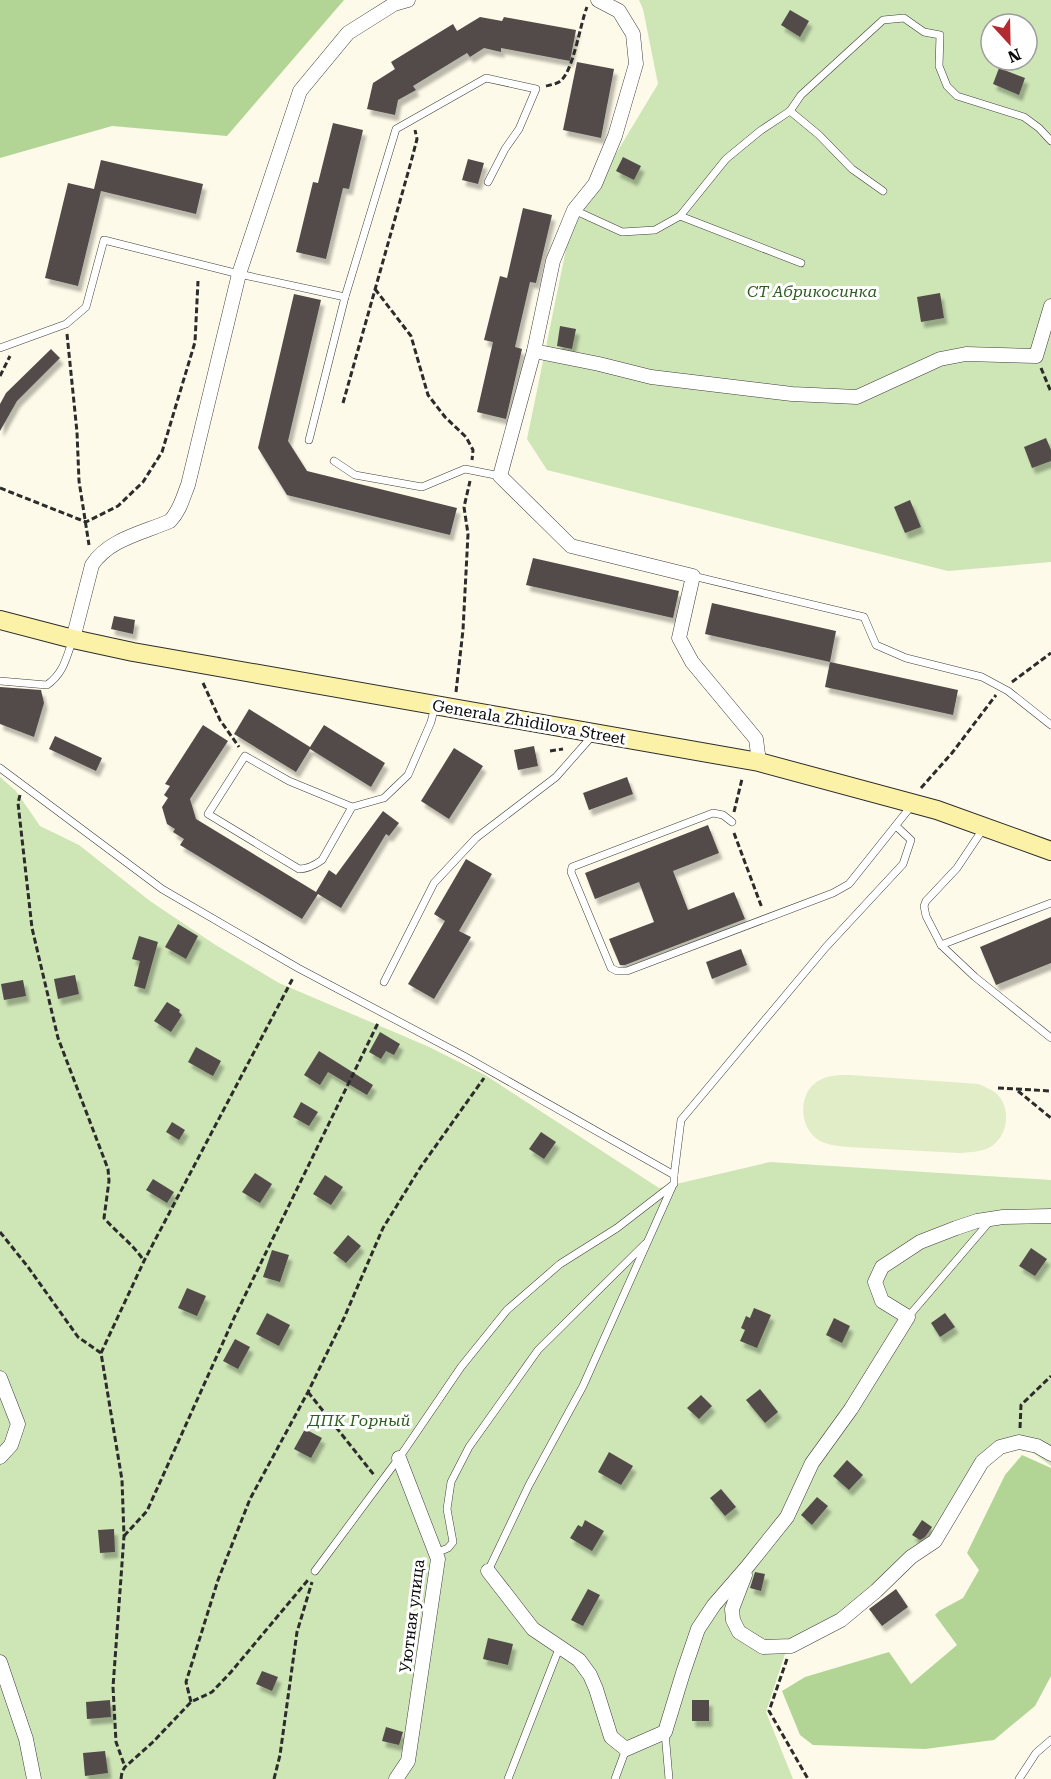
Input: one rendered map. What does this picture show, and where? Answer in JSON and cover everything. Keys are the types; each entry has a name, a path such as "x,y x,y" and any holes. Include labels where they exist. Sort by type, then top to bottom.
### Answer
{"main road":[{"name":"Generala Zhidilova Street","path":"0,620 133,652 759,762 916,797 1051,851"}],"street":[{"path":"73,639 92,565 98,555 120,540 170,520 175,515 188,485 239,274 300,91 348,33 394,4 408,0"},
{"path":"598,0 619,11 633,34 636,64 615,136 595,184 574,210 553,261 534,351 500,476 571,546 693,576 679,638 692,662 756,738 759,762"},
{"path":"534,351 651,377 792,394 857,397 940,359 966,354 1036,356 1051,306"},
{"path":"488,1571 533,1629 579,1660 590,1675 596,1689 611,1737 626,1749 665,1732 682,1673 698,1629 714,1605 787,1517 812,1463 908,1317 882,1301 875,1282 882,1267 920,1242 977,1221 1051,1216"},
{"path":"0,1378 18,1424 11,1445 0,1457"},
{"path":"747,1567 732,1609 733,1620 739,1632 763,1647 791,1646 841,1620 876,1591 911,1557 935,1541 982,1462 1000,1447 1019,1442 1037,1446 1051,1454"},
{"name":"Уютная улица","path":"396,1779 408,1761 438,1559 399,1458"},
{"path":"0,1662 26,1739 34,1779"}],"lane":[{"path":"574,210 622,232 655,230 680,216 726,159 760,131 790,111 801,95 883,20 904,18 924,32 940,35 939,66 947,86 957,96 1024,117 1051,141"},
{"path":"309,440 345,297 396,129 486,78 536,89 519,129 505,149 488,182"},
{"path":"790,111 819,135 852,169 883,191"},
{"path":"680,216 801,263"},
{"path":"0,348 66,324 86,307 104,240 239,274 345,297"},
{"path":"334,461 355,475 422,487 465,469 500,476"},
{"path":"693,576 864,617 876,645 906,658 982,677 1002,687 1051,725"},
{"path":"0,681 47,685 57,678 73,639"},
{"path":"352,807 322,860 315,865 299,869 208,814 245,756 289,782 352,807 384,798 408,775 431,722 435,706"},
{"path":"384,982 434,883 476,838 556,777 594,733"},
{"path":"0,768 162,889 298,968 384,1012 674,1175"},
{"path":"732,822 723,815 713,813 572,867 571,872 611,968 617,971 627,971 833,893 849,884 896,826 916,797"},
{"path":"488,1571 529,1485 583,1386 674,1184 681,1120 826,947 903,864 911,840 896,826"},
{"path":"984,826 957,868 924,906 926,916 941,945 975,977 1051,1038"},
{"path":"941,945 1051,903"},
{"path":"315,1572 381,1484 461,1367 507,1310 560,1264 617,1228 674,1184"},
{"path":"908,1317 992,1219"},
{"path":"436,1553 448,1548 453,1542 447,1509 451,1482 469,1447 538,1350 649,1240"},
{"path":"508,1779 560,1646"},
{"path":"665,1732 669,1779"},
{"path":"1019,1779 1036,1753 1051,1740"},
{"path":"615,1779 626,1749"}],"path":[{"path":"536,89 561,81 570,69 582,21 590,0"},
{"path":"343,403 417,139 414,119"},
{"path":"0,488 86,522 118,506 143,482 162,452 195,342 198,280"},
{"path":"375,289 411,336 428,395 444,417 466,437 473,450 472,470 464,507 468,534 463,630 456,695"},
{"path":"66,324 77,432 79,481 92,565"},
{"path":"1036,356 1051,392"},
{"path":"916,797 1002,687 1013,682 1051,652"},
{"path":"1045,659 1051,658"},
{"path":"203,683 220,720 245,756"},
{"path":"550,751 563,749"},
{"path":"742,779 732,828 766,919"},
{"path":"25,788 18,803 32,928 58,1038 108,1169 109,1181 104,1218 135,1248 144,1262"},
{"path":"125,1767 116,1742 113,1687 124,1536 122,1480 102,1353 144,1262 298,968"},
{"path":"124,1536 147,1511 234,1318 384,1012"},
{"path":"191,1702 186,1682 218,1580 250,1499 308,1392 344,1318 383,1228 420,1168 489,1071"},
{"path":"998,1088 1051,1091"},
{"path":"1017,1090 1051,1118"},
{"path":"0,1232 78,1337 102,1353"},
{"path":"1019,1442 1021,1405 1051,1376"},
{"path":"308,1392 381,1484"},
{"path":"121,1779 125,1767 153,1742 191,1702 212,1692 231,1672 315,1572"},
{"path":"274,1779 280,1755 297,1632 315,1572"},
{"path":"791,1646 769,1711 808,1779"}],"green space":[{"path":"0,0 344,0 227,136 112,126 0,158"},
{"name":"СТ Абрикосинка","path":"639,0 1051,0 1051,562 948,571 547,470 527,439 570,230 658,84 643,9"},
{"name":"ДПК Горный","path":"0,777 16,791 40,826 79,845 150,901 214,944 279,983 427,1046 485,1075 659,1188 770,1162 1051,1180 1051,1466 1021,1446 1005,1449 984,1464 913,1559 841,1625 785,1654 766,1712 793,1779 0,1779"},
{"path":"850,1075 979,1084 996,1093 1001,1099 1006,1113 1005,1128 998,1141 992,1146 981,1151 960,1153 847,1147 820,1141 813,1136 805,1120 803,1111 807,1094 811,1087 822,1079"},
{"path":"1022,1455 1051,1468 1051,1676 1035,1706 994,1740 925,1749 813,1745 800,1735 782,1691 805,1677 889,1652 911,1684 957,1645 935,1615 963,1598 979,1570 967,1553 1005,1475"}],"building":[{"path":"790,10 809,21 800,37 781,25"},
{"path":"480,17 502,21 504,17 576,30 570,61 501,48 501,52 484,48 470,57 467,53 413,86 416,90 398,100 395,115 367,109 373,83 395,69 391,62 453,24 457,31"},
{"path":"577,62 614,69 601,138 563,130"},
{"path":"998,72 1009,72 1025,78 1019,95 993,84"},
{"path":"333,123 363,130 349,189 343,188 326,259 296,252 313,182 318,183"},
{"path":"623,157 641,166 634,180 616,171"},
{"path":"468,159 484,163 478,184 462,180"},
{"path":"101,160 203,184 196,214 101,191 78,286 45,278 68,183 94,189"},
{"path":"523,208 552,215 536,283 530,282 515,347 522,349 506,419 477,412 493,342 484,340 500,276 507,278"},
{"path":"940,293 944,318 921,322 917,297"},
{"path":"294,294 321,300 288,441 307,471 457,508 450,535 287,495 258,448"},
{"path":"560,326 576,329 572,349 557,346"},
{"path":"51,349 60,358 17,401 0,431 0,404 6,393"},
{"path":"1046,438 1051,450 1051,461 1032,468 1024,447"},
{"path":"910,500 921,527 905,533 894,507"},
{"path":"533,558 679,591 673,618 526,585"},
{"path":"712,603 836,631 830,662 705,634"},
{"path":"114,616 135,620 133,634 111,629"},
{"path":"830,662 958,690 953,715 825,687"},
{"path":"0,687 41,690 44,703 34,737 0,724"},
{"path":"249,709 310,747 324,725 385,763 371,787 310,749 296,772 234,734"},
{"path":"203,725 228,741 190,799 196,819 316,892 329,870 336,875 383,811 399,823 389,836 386,834 341,908 318,894 302,919 180,845 184,839 173,832 175,829 167,824 162,807 168,798 164,795 170,786 165,784"},
{"path":"55,736 102,758 96,771 49,749"},
{"path":"534,746 538,766 518,770 514,750"},
{"path":"454,748 483,766 449,819 421,801"},
{"path":"627,777 633,794 589,810 583,793"},
{"path":"708,825 719,853 673,871 688,910 734,892 745,919 620,965 609,939 654,922 639,882 595,899 585,873"},
{"path":"466,859 492,874 459,931 471,937 434,999 408,984 445,921 434,914"},
{"path":"1051,917 1051,963 996,985 980,947"},
{"path":"178,924 198,936 186,959 165,947"},
{"path":"139,936 158,942 145,989 134,986 140,961 132,959"},
{"path":"741,949 747,965 712,979 706,962"},
{"path":"75,975 79,994 58,999 54,979"},
{"path":"23,980 26,996 4,1000 1,984"},
{"path":"167,1002 180,1010 182,1015 171,1032 154,1021"},
{"path":"380,1032 400,1044 394,1055 386,1051 381,1059 369,1052"},
{"path":"196,1047 221,1061 213,1076 188,1062"},
{"path":"319,1051 373,1085 367,1095 328,1072 320,1085 304,1075"},
{"path":"301,1102 318,1112 309,1126 293,1117"},
{"path":"172,1122 185,1130 179,1140 166,1132"},
{"path":"541,1132 556,1142 544,1159 529,1149"},
{"path":"255,1173 272,1184 260,1203 242,1192"},
{"path":"325,1175 343,1187 331,1205 313,1194"},
{"path":"153,1179 174,1192 167,1203 146,1190"},
{"path":"348,1235 361,1246 346,1263 333,1253"},
{"path":"1031,1248 1047,1259 1035,1276 1019,1266"},
{"path":"272,1250 289,1255 280,1282 263,1277"},
{"path":"187,1288 206,1296 197,1316 178,1308"},
{"path":"754,1308 771,1315 757,1348 740,1341 745,1330 741,1328 746,1316 750,1318"},
{"path":"267,1313 290,1325 279,1346 256,1334"},
{"path":"945,1313 955,1327 940,1337 931,1323"},
{"path":"834,1318 850,1326 842,1343 826,1335"},
{"path":"235,1339 250,1347 238,1369 223,1361"},
{"path":"760,1389 778,1412 765,1423 746,1400"},
{"path":"701,1395 712,1406 699,1419 687,1408"},
{"path":"305,1429 322,1438 311,1458 294,1449"},
{"path":"609,1452 633,1466 621,1485 598,1472"},
{"path":"847,1460 863,1475 849,1490 833,1476"},
{"path":"721,1489 736,1507 725,1516 710,1498"},
{"path":"817,1497 828,1506 812,1525 801,1515"},
{"path":"585,1520 604,1531 592,1551 570,1538 578,1525 582,1527"},
{"path":"922,1520 932,1527 920,1540 912,1535"},
{"path":"114,1529 115,1552 100,1553 98,1530"},
{"path":"755,1572 765,1574 761,1591 750,1588"},
{"path":"588,1589 600,1595 583,1626 571,1620"},
{"path":"896,1589 908,1607 882,1626 869,1609"},
{"path":"488,1638 513,1644 508,1665 483,1659"},
{"path":"262,1671 278,1677 272,1691 256,1684"},
{"path":"110,1700 111,1717 87,1719 86,1702"},
{"path":"692,1700 709,1700 709,1721 692,1721"},
{"path":"386,1727 403,1732 399,1745 382,1741"},
{"path":"105,1751 108,1773 85,1776 83,1753"}]}
